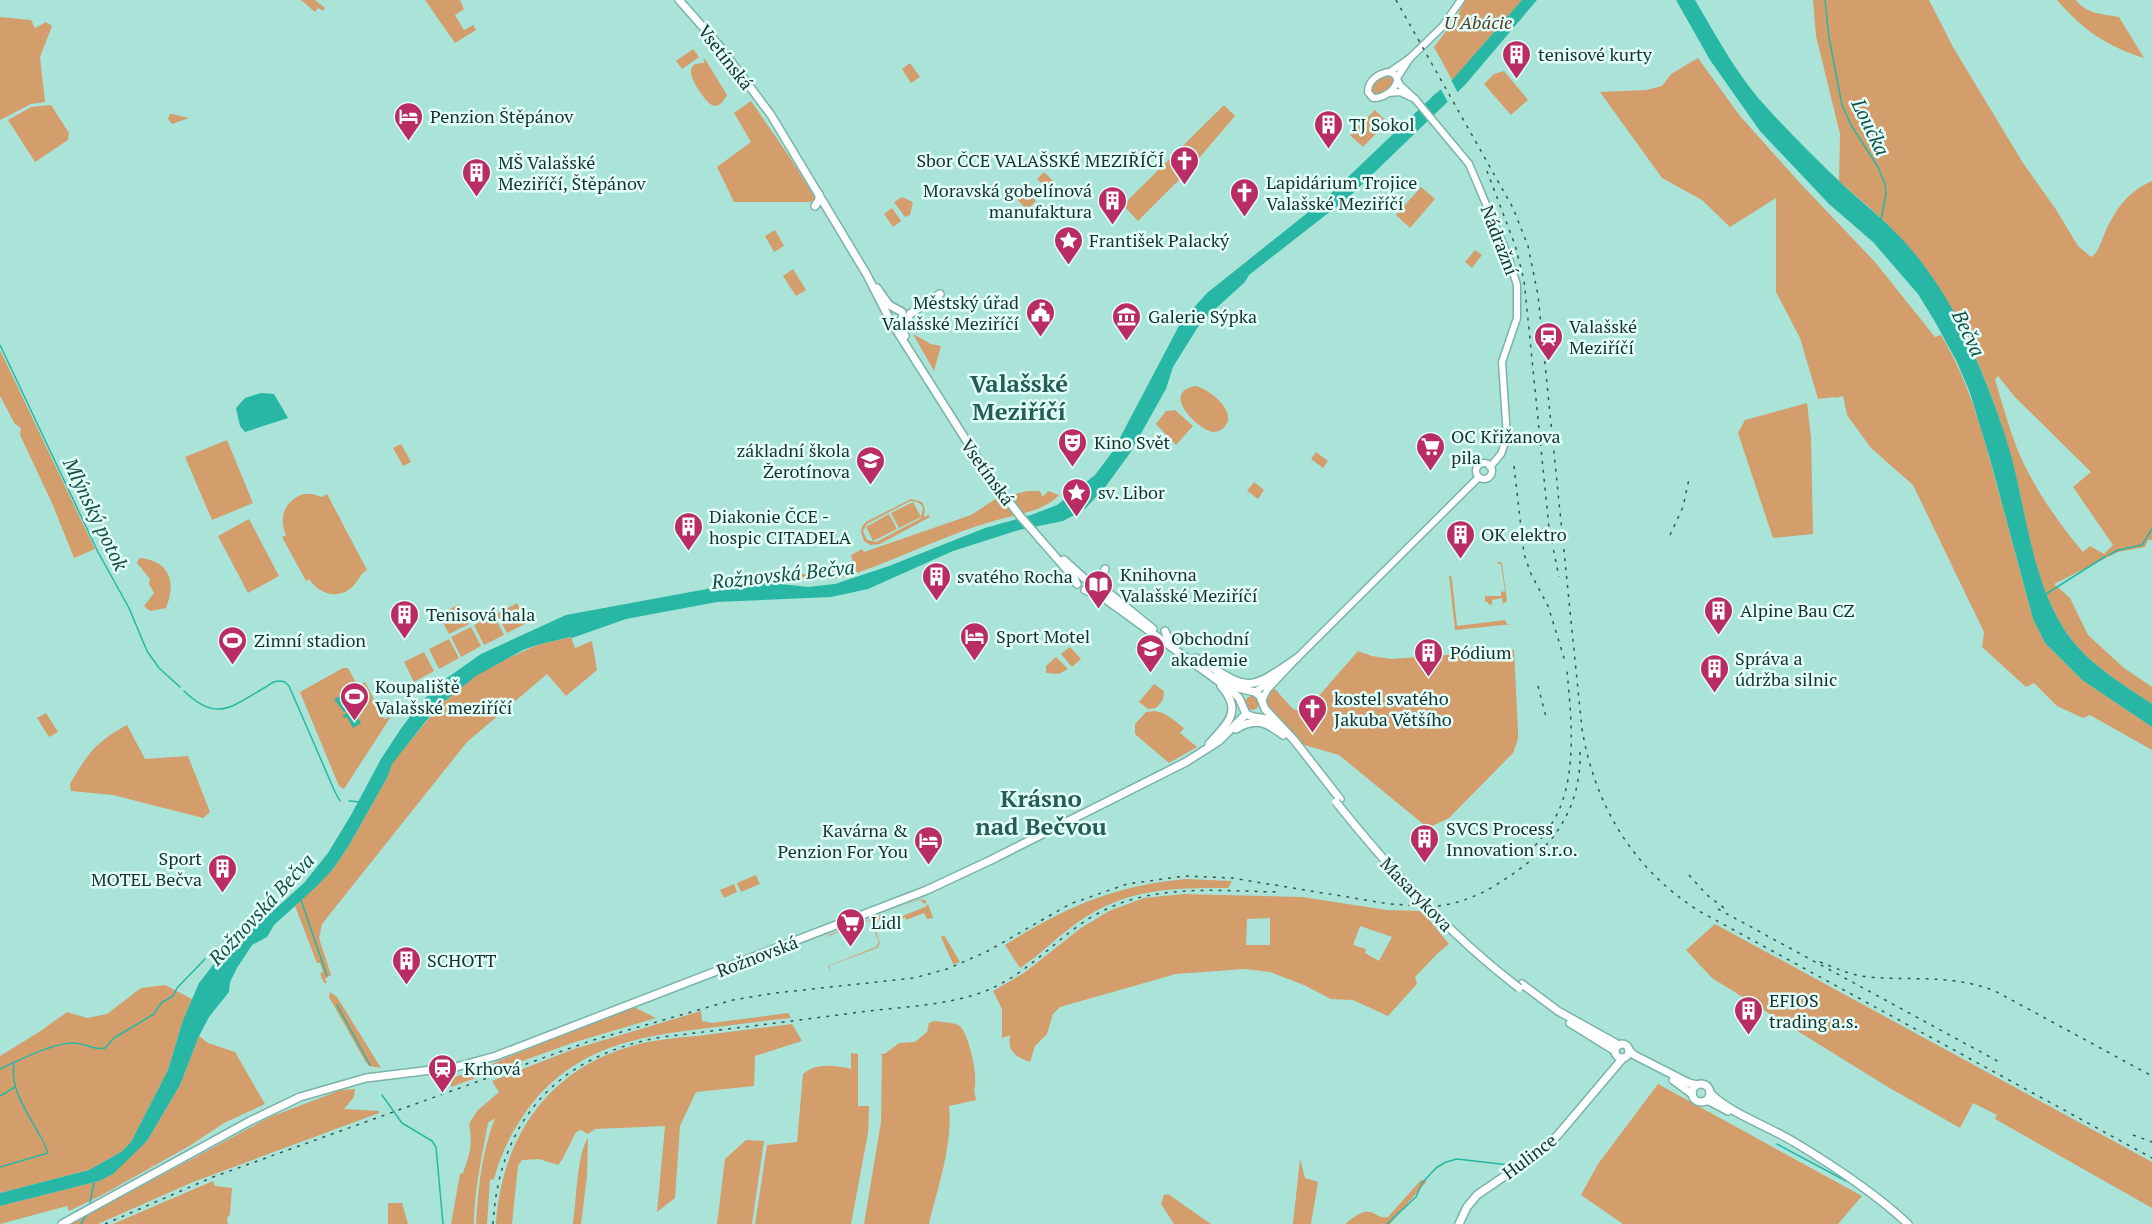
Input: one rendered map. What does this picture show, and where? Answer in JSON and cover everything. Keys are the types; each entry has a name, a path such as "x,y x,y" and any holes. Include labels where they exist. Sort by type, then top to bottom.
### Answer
{"main road":[{"name":"Vsetínská","path":"679,0 724,52 783,129 882,296 890,306 897,309"},
{"path":"1416,101 1400,92 1374,98 1368,90 1369,85 1376,77 1390,72 1410,58 1450,17 1461,0"},
{"path":"1388,93 1395,87 1410,58"},
{"path":"1390,72 1397,80"},
{"name":"Nádražní","path":"1397,80 1436,123 1470,166 1508,256 1517,285 1518,311 1502,362 1507,437 1501,454 1490,467"},
{"name":"Vsetínská","path":"771,115 890,319 966,437 1009,500 1062,560 1084,578"},
{"path":"815,206 819,200 818,192"},
{"path":"906,341 905,326 909,315 940,294"},
{"path":"897,309 902,312 902,319 898,323 890,319 891,310 897,309"},
{"name":"Vsetínská","path":"902,319 901,326 906,341"},
{"path":"888,332 895,332 906,341"},
{"name":"Nádražní","path":"1485,464 1490,467 1492,472 1489,477 1483,479 1479,477 1476,471 1479,465 1485,464"},
{"name":"Nádražní","path":"1262,703 1267,690 1297,658 1479,477"},
{"name":"Vsetínská","path":"1062,560 1077,584"},
{"path":"1105,569 1101,581 1104,589 1155,631"},
{"path":"1087,587 1088,580 1079,579 1077,584 1080,589 1087,587 1105,594 1238,688 1255,692 1262,703 1256,713 1246,714 1236,694 1087,587"},
{"path":"1165,632 1185,652 1230,678 1248,685 1268,678 1297,658"},
{"name":"Nádražní","path":"1255,692 1297,658"},
{"path":"1201,753 1221,730 1233,710 1228,694 1209,673"},
{"path":"1241,703 1245,695 1255,692"},
{"name":"Rožnovská","path":"1201,753 1229,726 1241,703"},
{"name":"Masarykova","path":"1262,703 1294,740 1338,800"},
{"name":"Masarykova","path":"1246,714 1270,720 1380,849 1430,904 1471,943 1520,986 1616,1050"},
{"name":"Rožnovská","path":"62,1224 291,1100 358,1080 456,1066 487,1058 792,943 960,875 1170,771 1219,741 1246,714"},
{"path":"1219,741 1242,725 1255,721 1268,723 1283,735"},
{"path":"1829,1165 1709,1101 1696,1101 1692,1094 1678,1083 1639,1062 1618,1057 1616,1050 1625,1045 1634,1054 1689,1083 1705,1085 1710,1093 1726,1105 1795,1142 1867,1189 1908,1224"},
{"name":"Hulince","path":"1598,1087 1616,1050"},
{"path":"1624,1058 1629,1050"},
{"name":"Hulince","path":"1459,1224 1474,1197 1550,1143 1624,1058"},
{"path":"1692,1094 1697,1085"},
{"path":"1705,1101 1709,1098 1710,1093"}],"green space":[{"path":"301,0 315,0 325,8 323,11 318,8 315,12"},
{"path":"425,0 460,0 464,9 455,15 464,30 473,25 476,30 455,43"},
{"name":"U Abácie","path":"1465,0 1522,0 1452,80 1434,47 1458,15"},
{"path":"1813,0 1929,0 1953,47 2023,163 2055,208 2078,246 2091,257 2099,248 2120,206 2130,195 2152,181 2152,540 2148,540 2145,547 2118,552 2054,584 2070,598 2088,635 2124,668 2152,687 2152,704 2109,674 2079,649 2058,618 2039,573 2016,476 2001,425 1966,336 1951,308 1916,255 1889,226 1839,181 1840,134 1816,36","holes":["1998,376 2014,396 2091,472 2073,487 2113,545 2104,554 2090,546 2083,552 2037,488 2013,438 1995,380"]},
{"path":"2057,0 2076,0 2090,11 2119,17 2144,58 2096,36 2076,20"},
{"path":"0,17 31,20 35,28 46,22 52,26 40,57 45,102 31,104 0,120"},
{"path":"693,49 699,57 682,69 676,61"},
{"path":"1698,58 1740,116 1875,262 1935,337 1941,335 1960,372 1975,411 2033,619 2045,643 2082,680 2152,727 2152,750 2090,715 2083,718 2057,706 2034,683 2026,687 1982,647 1984,632 1913,485 1871,448 1847,415 1843,396 1818,399 1800,338 1776,292 1776,198 1730,227 1702,200 1662,178 1600,92 1646,90 1662,86 1671,74"},
{"path":"705,59 727,95 716,106 705,99 691,72 694,65 705,63 703,60"},
{"path":"910,63 920,77 911,83 902,69"},
{"path":"1504,71 1528,100 1511,115 1484,84 1494,74"},
{"path":"1389,75 1394,79 1390,88 1374,94 1371,90 1375,81"},
{"path":"751,101 815,198 811,202 734,202 717,167 751,142 734,113"},
{"path":"51,105 69,133 68,140 35,162 8,120 31,107"},
{"path":"1224,105 1235,116 1188,171 1138,221 1123,205"},
{"path":"1375,110 1387,122 1363,147 1350,135"},
{"path":"170,114 189,118 172,124 168,119"},
{"path":"1044,172 1055,183 1048,190 1037,179"},
{"path":"1023,187 1036,201 1027,210 1014,196"},
{"path":"1421,187 1435,199 1410,228 1396,215"},
{"path":"902,197 913,202 910,215 905,217 894,202"},
{"path":"892,208 901,221 893,227 884,214"},
{"path":"775,230 784,246 774,252 765,236"},
{"path":"1475,250 1482,255 1472,268 1465,262"},
{"path":"793,269 806,290 796,296 783,276"},
{"path":"913,334 931,344 941,346 934,371"},
{"path":"0,350 95,549 74,558 52,503 20,435 21,428 15,424 0,396"},
{"path":"1195,386 1213,395 1224,407 1228,419 1226,425 1220,430 1214,432 1200,426 1186,412 1181,396 1185,390"},
{"path":"1807,403 1811,437 1813,534 1773,538 1738,433 1745,420"},
{"path":"1175,410 1193,426 1176,445 1156,424 1166,411"},
{"path":"227,440 253,503 212,520 185,457"},
{"path":"401,444 411,462 403,466 393,448"},
{"path":"1316,452 1328,461 1323,468 1311,459"},
{"path":"1254,482 1264,490 1258,499 1247,491"},
{"path":"1040,491 1042,496 1048,491 1059,495 1036,509 969,529 854,574 839,578 791,580 790,574 806,574 849,565 853,563 851,555 862,549 864,552 971,515 1000,496 1007,507 1016,500 1013,496 1015,494"},
{"path":"303,494 322,497 327,494 367,570 355,584 343,593 330,594 318,589 309,579 306,581 282,537 286,535 283,522 285,510 292,501"},
{"path":"911,499 922,502 925,509 924,517 929,515 930,517 880,544 870,545 864,541 861,532 866,522","holes":["910,501 922,506 920,519 876,542 867,540 863,531 867,524"]},
{"path":"913,502 921,517 899,528 891,513"},
{"path":"889,514 897,529 873,541 866,527"},
{"path":"249,519 279,576 248,593 218,536"},
{"path":"139,558 157,563 168,574 171,590 166,608 150,611 144,606 154,593 149,584 150,579 137,563"},
{"path":"1498,561 1502,563 1507,601 1503,604 1502,598 1492,600 1492,605 1489,604 1489,606 1488,602 1485,602 1485,596 1501,596 1501,592 1505,591 1501,564 1498,564"},
{"path":"1449,576 1452,580 1457,626 1505,620 1507,624 1512,624 1455,630"},
{"path":"517,603 527,623 507,633 497,614"},
{"path":"459,604 469,624 449,634 439,615"},
{"path":"494,615 504,635 484,645 474,625"},
{"path":"471,627 481,646 461,657 451,637"},
{"path":"571,637 575,648 592,641 597,670 566,696 547,674 467,742 322,924 319,938 331,975 325,979 327,983 324,983 320,974 323,972 320,963 317,963 295,906 333,869 348,847 387,778 391,764 441,704 477,675 537,645"},
{"path":"449,639 459,658 439,669 429,649"},
{"path":"1070,647 1081,659 1072,667 1061,654"},
{"path":"1514,650 1518,739 1513,753 1449,818 1428,828 1339,755 1304,745 1267,708 1265,699 1274,688 1293,709 1304,713 1358,651 1391,659"},
{"path":"424,652 434,671 414,682 404,662"},
{"path":"1056,657 1068,669 1059,674 1046,673 1046,666"},
{"path":"343,668 348,668 358,686 365,682 384,719 390,718 344,789 339,786 300,692"},
{"path":"1154,684 1164,691 1163,700 1156,708 1148,709 1139,702"},
{"path":"1252,696 1257,698 1259,703 1257,708 1252,710 1247,708 1245,703 1247,698"},
{"path":"1154,711 1166,715 1184,728 1180,733 1197,747 1169,763 1135,734 1135,724 1146,712"},
{"path":"46,713 58,732 49,737 37,718"},
{"path":"127,725 145,759 188,756 210,812 203,818 113,795 71,791 70,784 94,749"},
{"path":"756,875 760,884 741,892 737,883"},
{"path":"1185,879 1232,881 1228,888 1150,892 1114,902 1078,922 1020,968 1005,945 1091,900 1135,887"},
{"path":"734,884 737,892 724,898 720,890"},
{"path":"1184,894 1302,897 1387,910 1422,911 1449,944 1415,977 1417,984 1388,1016 1353,1000 1331,999 1304,985 1270,972 1245,969 1176,974 1060,1007 1053,1014 1047,1034 1035,1046 1030,1062 1014,1053 1009,1041 1010,1035 1002,1038 1002,1009 993,991 1024,973 1081,928 1109,911 1144,898","holes":["1270,918 1270,945 1246,945 1247,919","1360,926 1392,937 1379,961 1365,953 1366,949 1353,945"]},
{"path":"928,904 933,918 927,919 924,913 906,920 905,917 875,929 880,943 877,948 829,966 831,973 828,966 876,947 879,942 873,928"},
{"path":"894,910 881,915 882,919 871,923 869,920 824,938 831,934"},
{"path":"1715,924 2152,1162 2152,1208 1995,1119 1997,1115 1973,1103 1960,1128 1888,1087 1712,978 1686,950"},
{"path":"944,935 960,962 953,964 941,937"},
{"path":"165,985 192,999 183,1020 168,1070 131,1142 121,1152 89,1170 0,1193 0,1056 67,1012 87,1018 107,1014 141,988"},
{"path":"330,992 337,997 381,1068 369,1066 365,1061 329,997"},
{"path":"634,1007 656,1018 572,1043 451,1087 451,1078 482,1068"},
{"path":"701,1011 702,1021 712,1023 788,1013 791,1018 652,1036 630,1041 588,1057 550,1084 520,1120 505,1149 494,1179 490,1180 487,1224 476,1224 481,1170 495,1118 488,1123 477,1186 474,1224 451,1224 460,1174 463,1173 470,1149 469,1124 477,1111 499,1092 492,1081 574,1049"},
{"path":"934,1021 958,1025 966,1036 974,1066 976,1100 949,1106 947,1150 929,1224 864,1224 881,1122 882,1055 879,1055 886,1053 899,1043 915,1042 927,1032 929,1023"},
{"path":"792,1024 802,1041 755,1056 754,1086 696,1092 680,1126 675,1198 657,1212 665,1126 595,1129 588,1134 581,1130 576,1132 558,1165 539,1159 522,1160 518,1166 512,1224 496,1224 507,1165 518,1138 533,1113 574,1073 600,1058 646,1043"},
{"path":"199,1036 208,1043 235,1052 265,1104 224,1123 191,1145 69,1211 67,1206 0,1224 0,1206 99,1181 147,1141 180,1085"},
{"path":"851,1053 858,1054 858,1106 869,1106 868,1133 851,1224 755,1224 767,1145 797,1142 803,1074 820,1066 851,1069"},
{"path":"1658,1084 1862,1196 1838,1224 1623,1224 1581,1195 1598,1164"},
{"path":"355,1089 354,1097 344,1109 379,1111 379,1113 193,1182 98,1224 66,1224 81,1216 84,1217 270,1117 341,1090"},
{"path":"588,1138 587,1176 581,1224 573,1224 581,1155"},
{"path":"746,1140 764,1141 752,1224 717,1224 725,1159"},
{"path":"1300,1159 1305,1178 1318,1182 1311,1224 1293,1224"},
{"path":"1421,1180 1427,1181 1390,1224 1345,1224 1358,1214 1366,1212 1388,1217"},
{"path":"213,1181 215,1186 232,1188 228,1224 113,1224"},
{"path":"1168,1194 1211,1224 1174,1224 1161,1204 1164,1195"},
{"path":"388,1203 402,1203 408,1224 388,1224"}],"shaded area":[{"path":"1522,0 1537,0 1465,85 1350,196 1249,275 1245,282 1201,322 1173,367 1166,389 1130,453 1106,486 1084,510 1063,521 1019,530 953,551 868,589 831,597 717,602 626,619 572,638 523,650 476,676 441,704 392,764 387,778 333,869 274,925 267,937 252,945 230,982 229,992 209,1017 180,1085 147,1141 113,1174 99,1181 0,1206 0,1193 89,1170 121,1152 131,1142 168,1070 183,1020 199,983 213,965 304,883 328,853 400,730 417,707 440,683 481,654 566,615 723,586 771,583 808,587 835,584 889,566 985,528 1057,505 1095,475 1113,451 1181,322 1207,293 1326,198 1452,80"},
{"path":"1676,0 1695,0 1728,56 1757,97 1820,163 1903,240 1935,280 1962,328 1993,401 2011,455 2040,574 2058,619 2079,649 2109,674 2152,704 2152,727 2082,680 2045,643 2033,619 1970,393 1957,362 1934,320 1918,294 1873,242 1829,204 1760,131 1710,60"},
{"path":"261,393 274,394 288,418 245,432 240,426 236,408 245,398"},
{"path":"350,691 357,705 344,712 334,699"},
{"name":"Koupaliště Valašské meziříčí","path":"353,709 361,723 353,728 347,717 344,718 343,715"}],"pier":[{"path":"1450,78 1459,95 1449,104 1439,86"},
{"path":"1071,492 1086,511 1078,517 1063,497"}],"waterway":[{"name":"Loučka","path":"1825,0 1829,38 1842,105 1851,125 1878,167 1885,184 1886,193 1881,220"},
{"name":"Mlýnský potok","path":"0,345 98,552 129,608 147,651 159,668 180,687"},
{"path":"2109,555 2118,550 2142,545 2152,529"},
{"path":"2046,594 2106,556"},
{"name":"Mlýnský potok","path":"184,691 205,706 223,709 242,701 274,682 285,682 289,686 340,801"},
{"name":"Mlýnský potok","path":"349,801 361,802"},
{"path":"301,900 327,976"},
{"name":"Rožnovská Bečva","path":"0,1069 35,1053 63,1044 76,1043 105,1048 114,1038 154,1014 161,1003 173,996 177,988 205,959"},
{"path":"337,1005 370,1065"},
{"path":"14,1064 13,1074 18,1094 43,1141"},
{"path":"0,1096 15,1087"},
{"path":"382,1095 402,1123 432,1141 436,1147 443,1224"},
{"path":"0,1167 48,1153 44,1143"},
{"path":"1777,1144 1846,1181"},
{"path":"1387,1224 1416,1197 1422,1183 1436,1168 1446,1162 1457,1159 1509,1165"},
{"path":"89,1207 94,1183"},
{"path":"81,1224 88,1212"}],"railway":[{"path":"1396,0 1513,208 1528,246 1538,295 1582,729 1596,784 1621,833 1636,855 1655,876 1699,911 2152,1158"},
{"path":"1487,171 1515,245 1524,280 1549,528 1559,577"},
{"path":"1514,466 1524,554 1531,574 1548,606 1565,661"},
{"path":"1670,535 1683,507 1689,479"},
{"path":"1523,859 1552,823 1565,794 1571,741 1567,671"},
{"path":"1538,686 1546,717"},
{"path":"1438,906 1463,900 1495,886 1520,869 1549,842 1560,827 1576,792 1580,750"},
{"path":"1689,875 1707,895 1728,911"},
{"path":"105,1224 213,1177 590,1041 733,1000 775,993 914,978 947,969 986,952 1070,904 1127,884 1185,876 1232,878 1390,904 1423,906"},
{"path":"493,1224 498,1187 507,1153 522,1123 541,1098 565,1076 593,1059 625,1046 662,1037 919,1006 963,998 1005,981 1031,964 1078,926 1101,912 1125,902 1150,895 1201,890 1280,892"},
{"path":"1718,909 2001,1063"},
{"path":"1820,962 1863,976 1948,980 1995,991 2152,1076"},
{"path":"2133,1135 2152,1142"}],"place":[{"name":"tenisové kurty","path":"1517,80"},
{"name":"Penzion Štěpánov","path":"409,142"},
{"name":"TJ Sokol","path":"1328,150"},
{"name":"Sbor ČCE VALAŠSKÉ MEZIŘÍČÍ","path":"1185,186"},
{"name":"MŠ Valašské Meziříčí, Štěpánov","path":"477,198"},
{"name":"Lapidárium Trojice Valašské Meziříčí","path":"1245,218"},
{"name":"Moravská gobelínová manufaktura","path":"1113,226"},
{"name":"František Palacký","path":"1068,266"},
{"name":"Městský úřad Valašské Meziříčí","path":"1040,338"},
{"name":"Galerie Sýpka","path":"1127,342"},
{"name":"Valašské Meziříčí","path":"1548,362"},
{"name":"Kino Svět","path":"1073,468"},
{"name":"OC Křižanova pila","path":"1430,472"},
{"name":"základní škola Žerotínova","path":"871,486"},
{"name":"sv. Libor","path":"1077,518"},
{"name":"Diakonie ČCE - hospic CITADELA","path":"688,552"},
{"name":"OK elektro","path":"1460,560"},
{"name":"svatého Rocha","path":"936,602"},
{"name":"Knihovna Valašské Meziříčí","path":"1099,610"},
{"name":"Alpine Bau CZ","path":"1719,636"},
{"name":"Tenisová hala","path":"405,640"},
{"name":"Sport Motel","path":"975,662"},
{"name":"Zimní stadion","path":"233,666"},
{"name":"Obchodní akademie","path":"1150,674"},
{"name":"Pódium","path":"1429,678"},
{"name":"Správa a údržba silnic","path":"1714,694"},
{"name":"Koupaliště Valašské meziříčí","path":"354,722"},
{"name":"kostel svatého Jakuba Většího","path":"1313,734"},
{"name":"SVCS Process Innovation s.r.o.","path":"1425,864"},
{"name":"Kavárna & Penzion For You","path":"929,866"},
{"name":"Sport MOTEL Bečva","path":"223,894"},
{"name":"Lidl","path":"850,948"},
{"name":"SCHOTT","path":"406,986"},
{"name":"EFIOS trading a.s.","path":"1748,1036"},
{"name":"Krhová","path":"443,1094"}],"district":[{"name":"Valašské Meziříčí","path":"1019,397"},
{"name":"Krásno nad Bečvou","path":"1041,812"}],"water label":[{"name":"Bečva","path":"1969,333"}]}
